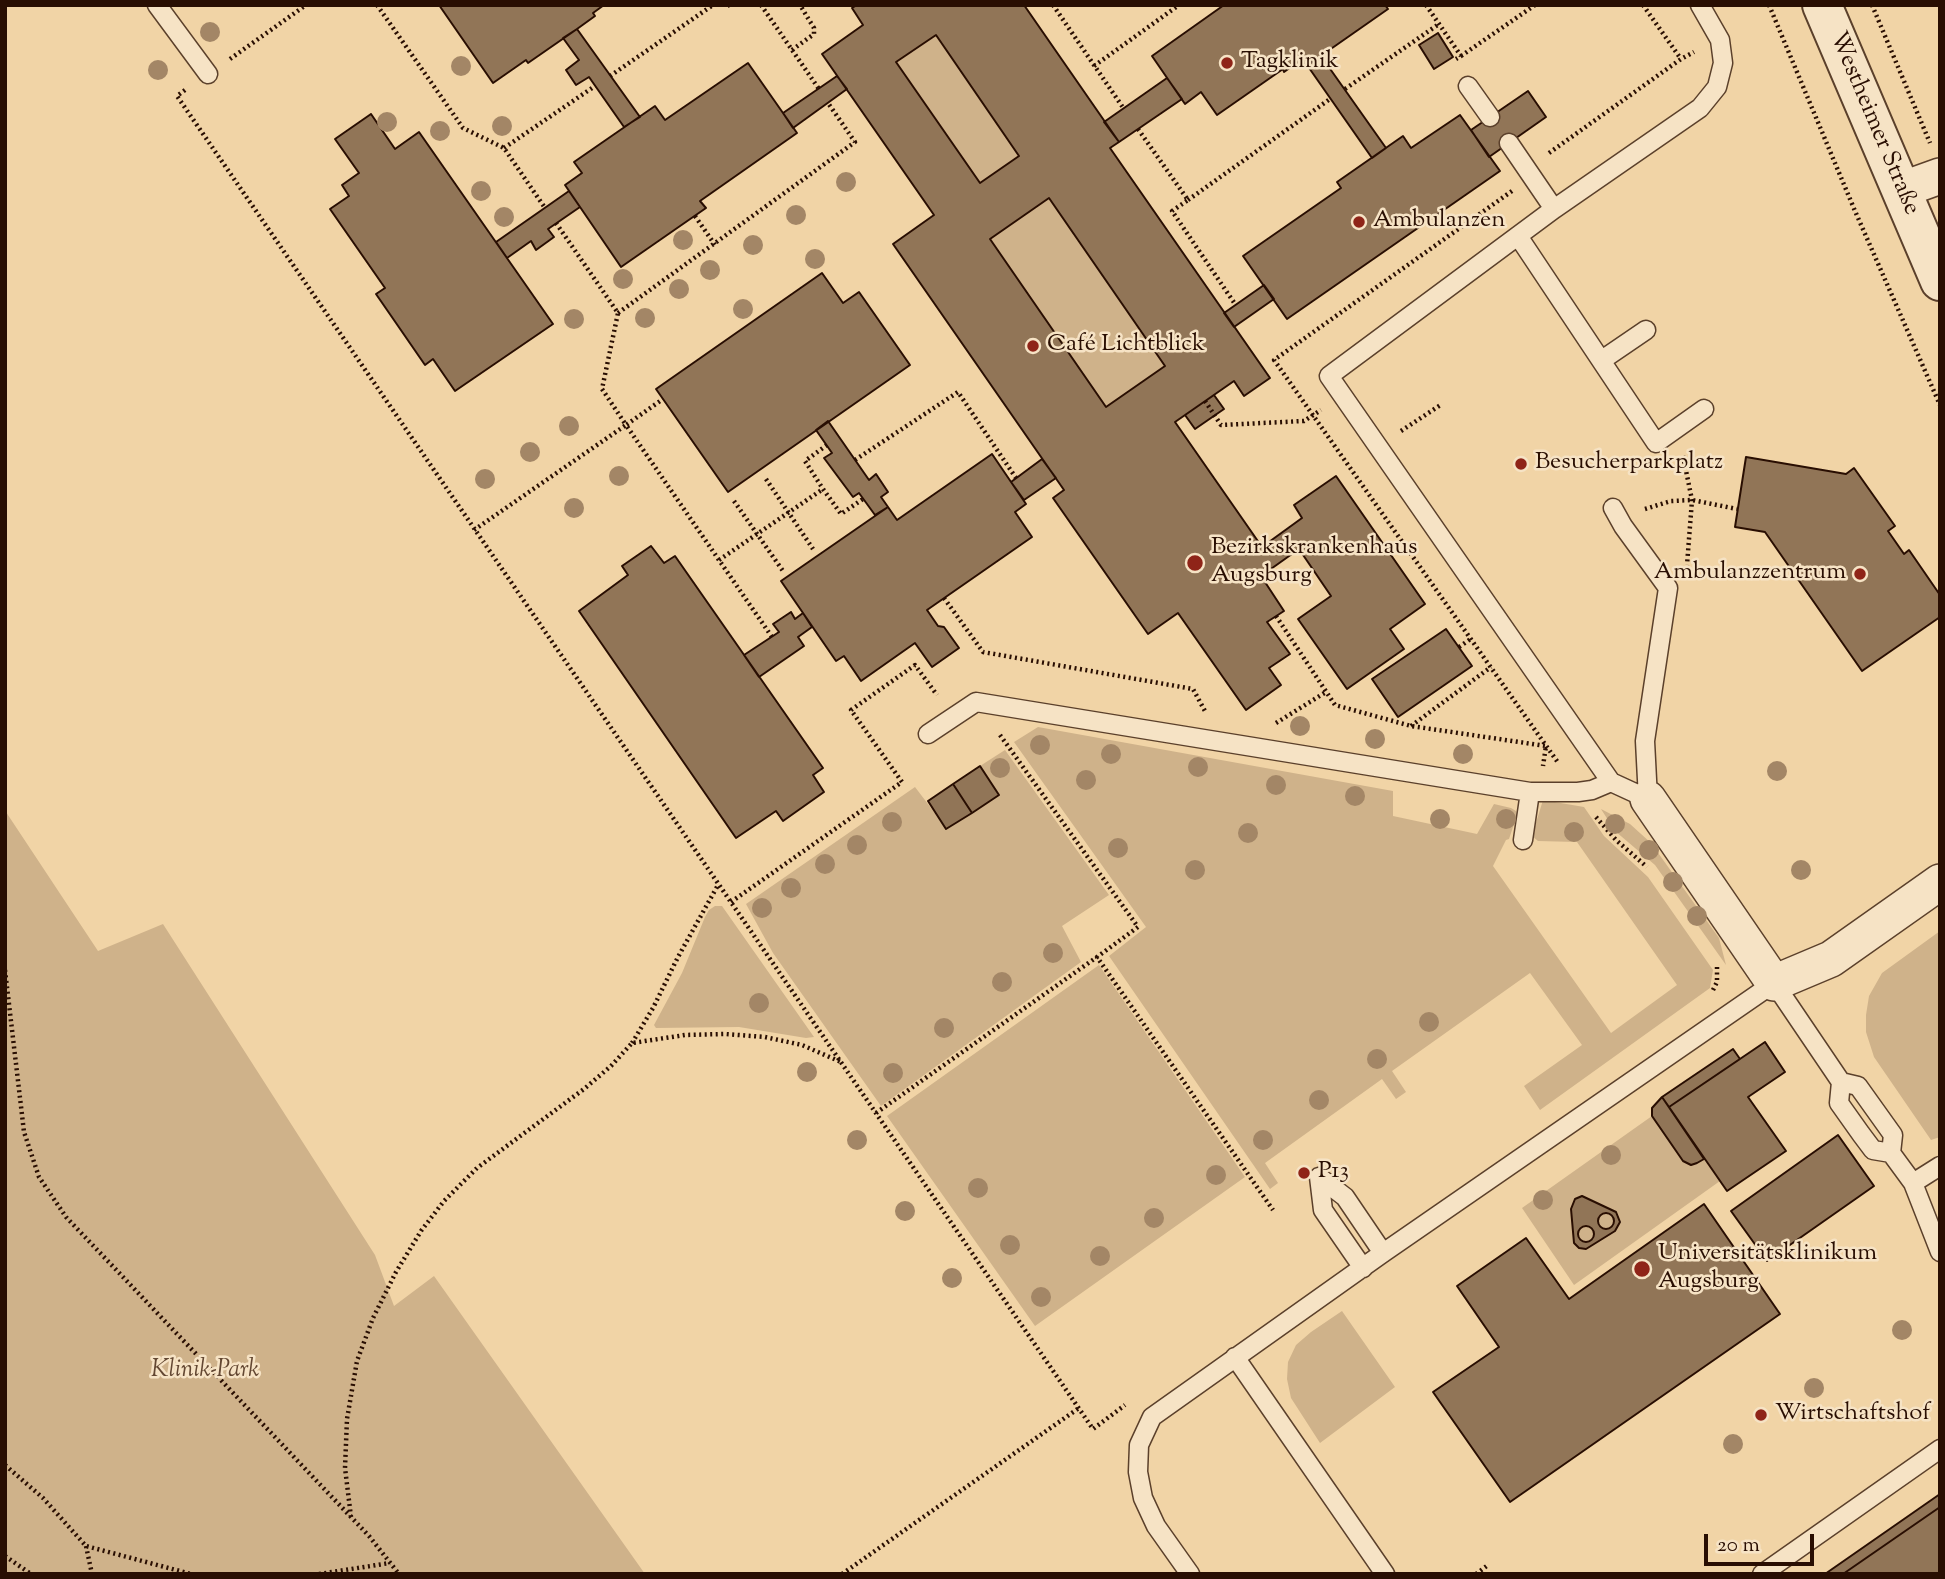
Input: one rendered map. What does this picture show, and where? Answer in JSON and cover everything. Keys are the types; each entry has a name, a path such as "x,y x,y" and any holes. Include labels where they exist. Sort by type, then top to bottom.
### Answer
{"street":[{"name":"Westheimer Straße","path":"1822,5 1940,281"},
{"path":"1901,190 1937,165"},
{"path":"1648,799 1774,983 1831,960 1940,882"}],"lane":[{"path":"157,5 208,74"},
{"path":"1613,508 1668,588 1645,741 1648,799 1611,782 1329,376 1554,209 1700,108 1717,86 1723,63 1720,40 1700,5"},
{"path":"1468,86 1490,117"},
{"path":"1509,144 1554,209"},
{"path":"1518,236 1656,443 1704,409"},
{"path":"1602,360 1646,330"},
{"path":"928,734 976,702 1534,792 1578,792 1592,790 1611,782"},
{"path":"1523,840 1534,792"},
{"path":"1190,1574 1156,1526 1143,1498 1138,1472 1139,1445 1152,1417 1383,1253 1774,983 1841,1082 1839,1102 1872,1150 1891,1153"},
{"path":"1841,1082 1858,1086 1893,1135 1891,1153 1913,1183 1940,1252"},
{"path":"1913,1183 1940,1166"},
{"path":"1363,1268 1323,1210 1319,1177 1345,1197 1383,1253"},
{"path":"1235,1357 1385,1574"},
{"path":"1762,1574 1940,1449"}],"path":[{"path":"306,5 177,96 1093,1429 1126,1404"},
{"path":"377,5 463,128 504,148 545,208"},
{"path":"610,76 713,5"},
{"path":"761,5 819,89"},
{"path":"792,50 814,34 814,27 800,5"},
{"path":"1053,5 1124,109"},
{"path":"1094,66 1179,5"},
{"path":"1426,5 1461,56"},
{"path":"1468,86 1458,92 1443,68 1535,5"},
{"path":"1643,5 1681,59"},
{"path":"1769,5 1940,405"},
{"path":"1872,5 1937,165"},
{"path":"1345,89 1439,24"},
{"path":"1650,869 1616,840 1578,792 1274,360 1681,59 1720,40"},
{"path":"504,148 595,86"},
{"path":"1235,304 1172,211 1331,99"},
{"path":"772,637 601,389 618,313 855,142 828,103"},
{"path":"1138,129 1188,200"},
{"path":"695,216 715,245"},
{"path":"556,223 618,313"},
{"path":"1282,389 1289,383"},
{"path":"855,460 958,393 1016,478"},
{"path":"1205,401 1221,425 1304,421 1342,396"},
{"path":"474,530 663,400"},
{"path":"827,445 805,461 823,489 841,514 863,499"},
{"path":"1330,460 1339,454"},
{"path":"766,479 813,549"},
{"path":"719,560 823,489"},
{"path":"1623,526 1640,510 1671,501 1692,500 1737,509"},
{"path":"734,501 783,571"},
{"path":"944,598 983,652 1193,689 1209,718"},
{"path":"1276,616 1335,705 1411,726 1546,746"},
{"path":"731,902 902,782 851,710 915,665 954,718"},
{"path":"1411,726 1492,667"},
{"path":"1270,727 1326,692"},
{"path":"876,1114 1138,927 976,702"},
{"path":"1534,792 1546,746"},
{"path":"351,1517 345,1468 346,1432 356,1361 373,1318 396,1272 421,1231 444,1201 477,1168 584,1089 632,1043 718,884"},
{"path":"1097,957 1273,1210"},
{"path":"1712,992 1717,982 1718,970 1714,959"},
{"path":"5,970 24,1132 39,1177 66,1217 90,1244 351,1517 399,1574"},
{"path":"632,1043 685,1035 765,1037 802,1045 841,1062"},
{"path":"842,1574 1079,1408"},
{"path":"5,1465 43,1498 86,1546 92,1574"},
{"path":"86,1546 191,1574"},
{"path":"5,1556 31,1574"},
{"path":"319,1574 390,1563"},
{"path":"1476,1574 1488,1565"}],"green space":[{"path":"936,35 1019,156 980,183 896,62"},
{"path":"1049,198 1165,366 1106,407 990,239"},
{"path":"1038,727 1393,791 1393,816 1477,834 1494,804 1511,808 1517,815 1509,839 1493,866 1611,1033 1677,985 1577,842 1538,841 1532,836 1543,800 1584,807 1604,836 1648,877 1713,970 1710,988 1540,1110 1524,1086 1582,1045 1530,973 1392,1071 1406,1092 1396,1099 1382,1079 1265,1163 1278,1183 1270,1189 1109,956 1146,927 1014,742"},
{"path":"1005,750 1109,895 1062,926 1081,962 881,1106 773,953 746,904 915,787 947,829 999,795 980,766"},
{"path":"1601,809 1630,824 1651,843 1719,938 1726,965 1655,865 1615,831"},
{"name":"Klinik-Park","path":"6,812 98,951 163,924 375,1255 394,1306 434,1276 645,1574 5,1574"},
{"path":"715,906 722,906 814,1037 739,1027 656,1028 654,1025 682,973 705,917"},
{"path":"1940,931 1940,1137 1931,1140 1874,1057 1866,1032 1866,1015 1869,996 1882,973"},
{"path":"1099,965 1245,1177 1035,1326 887,1116"},
{"path":"1652,1116 1683,1161 1691,1165 1704,1159 1720,1181 1574,1285 1522,1208"},
{"path":"1342,1311 1395,1387 1320,1443 1291,1398 1287,1379 1288,1362 1296,1345"}],"building":[{"path":"439,5 604,5 593,13 595,16 577,29 528,63 526,60 493,83"},
{"path":"857,5 1024,5 1119,142 1110,148 1270,378 1244,396 1234,381 1175,422 1262,547 1302,518 1294,505 1336,476 1425,604 1390,629 1404,649 1347,689 1298,619 1331,596 1299,549 1261,576 1284,611 1267,622 1290,654 1269,668 1281,685 1246,710 1178,613 1148,634 1053,498 1064,490 893,244 934,215 822,54 863,25 852,8","holes":["936,35 1019,156 980,183 896,62","1049,198 1165,366 1106,407 990,239"]},
{"name":"Tagklinik","path":"1224,5 1385,5 1388,9 1305,67 1301,60 1284,72 1283,69 1217,115 1201,92 1185,104 1152,56"},
{"path":"577,29 640,117 624,127 589,77 576,85 566,70 579,60 563,38"},
{"path":"1438,33 1453,57 1434,69 1419,45"},
{"path":"1321,56 1386,148 1372,158 1307,65"},
{"path":"748,63 797,133 700,201 706,208 621,267 565,185 582,173 574,162 655,106 665,120"},
{"path":"837,76 847,89 793,128 783,113"},
{"path":"1167,78 1182,99 1119,142 1104,122"},
{"path":"1528,91 1546,117 1489,157 1471,130"},
{"path":"371,114 395,149 419,132 553,324 455,391 433,359 425,365 376,294 385,288 330,209 349,196 342,185 359,173 335,139"},
{"name":"Ambulanzen","path":"1460,115 1500,171 1287,319 1243,256 1341,188 1337,182 1403,136 1411,148"},
{"path":"569,191 580,207 548,229 554,237 536,250 531,241 507,258 496,242"},
{"path":"822,273 843,303 859,292 910,365 728,492 656,389"},
{"path":"1264,285 1274,299 1234,327 1224,313"},
{"path":"1214,395 1224,409 1195,429 1185,415"},
{"path":"828,421 869,480 876,474 888,492 881,497 888,507 875,515 859,493 853,497 824,458 832,453 816,430"},
{"path":"992,454 1026,504 1015,512 1032,537 927,610 959,648 932,667 915,643 861,681 844,656 836,661 781,581 888,507 897,520"},
{"name":"Ambulanzzentrum","path":"1746,457 1846,474 1854,468 1895,526 1888,531 1904,554 1909,550 1940,595 1940,617 1862,671 1765,532 1735,527"},
{"path":"1042,459 1056,478 1024,500 1011,482"},
{"path":"651,546 664,563 675,556 823,768 813,775 824,792 783,821 776,811 736,838 579,611 628,575 622,566"},
{"path":"791,612 795,619 803,613 812,627 798,637 804,646 759,677 744,655 779,632 773,624"},
{"path":"1446,629 1472,666 1398,717 1372,679"},
{"path":"980,766 999,795 972,813 953,784"},
{"path":"953,784 972,813 946,829 928,801"},
{"path":"1765,1042 1785,1072 1748,1097 1786,1151 1727,1191 1669,1107"},
{"path":"1733,1049 1740,1059 1669,1107 1662,1097"},
{"path":"1662,1097 1704,1159 1691,1165 1683,1161 1652,1116 1652,1108"},
{"path":"1838,1135 1874,1186 1767,1261 1731,1211"},
{"path":"1582,1196 1616,1212 1620,1222 1615,1231 1586,1249 1579,1248 1574,1243 1571,1209 1575,1199"},
{"path":"1704,1204 1780,1314 1510,1502 1433,1392 1499,1347 1457,1286 1526,1238 1569,1299"},
{"path":"1606,1213 1612,1215 1612,1227 1606,1229 1600,1227 1598,1221 1600,1215"},
{"path":"1586,1226 1592,1228 1592,1240 1586,1242 1580,1240 1578,1234 1580,1228"},
{"path":"1940,1494 1940,1507 1843,1574 1825,1574"},
{"path":"1940,1507 1940,1574 1843,1574"}],"place":[{"name":"Tagklinik","path":"1227,63"},
{"name":"Ambulanzen","path":"1359,222"},
{"name":"Café Lichtblick","path":"1033,346"},
{"name":"Besucherparkplatz","path":"1521,464"},
{"name":"Bezirkskrankenhaus Augsburg","path":"1195,563"},
{"name":"Ambulanzzentrum","path":"1860,574"},
{"name":"P13","path":"1304,1173"},
{"name":"Universitätsklinikum Augsburg","path":"1642,1269"},
{"name":"Wirtschaftshof","path":"1761,1415"}]}
